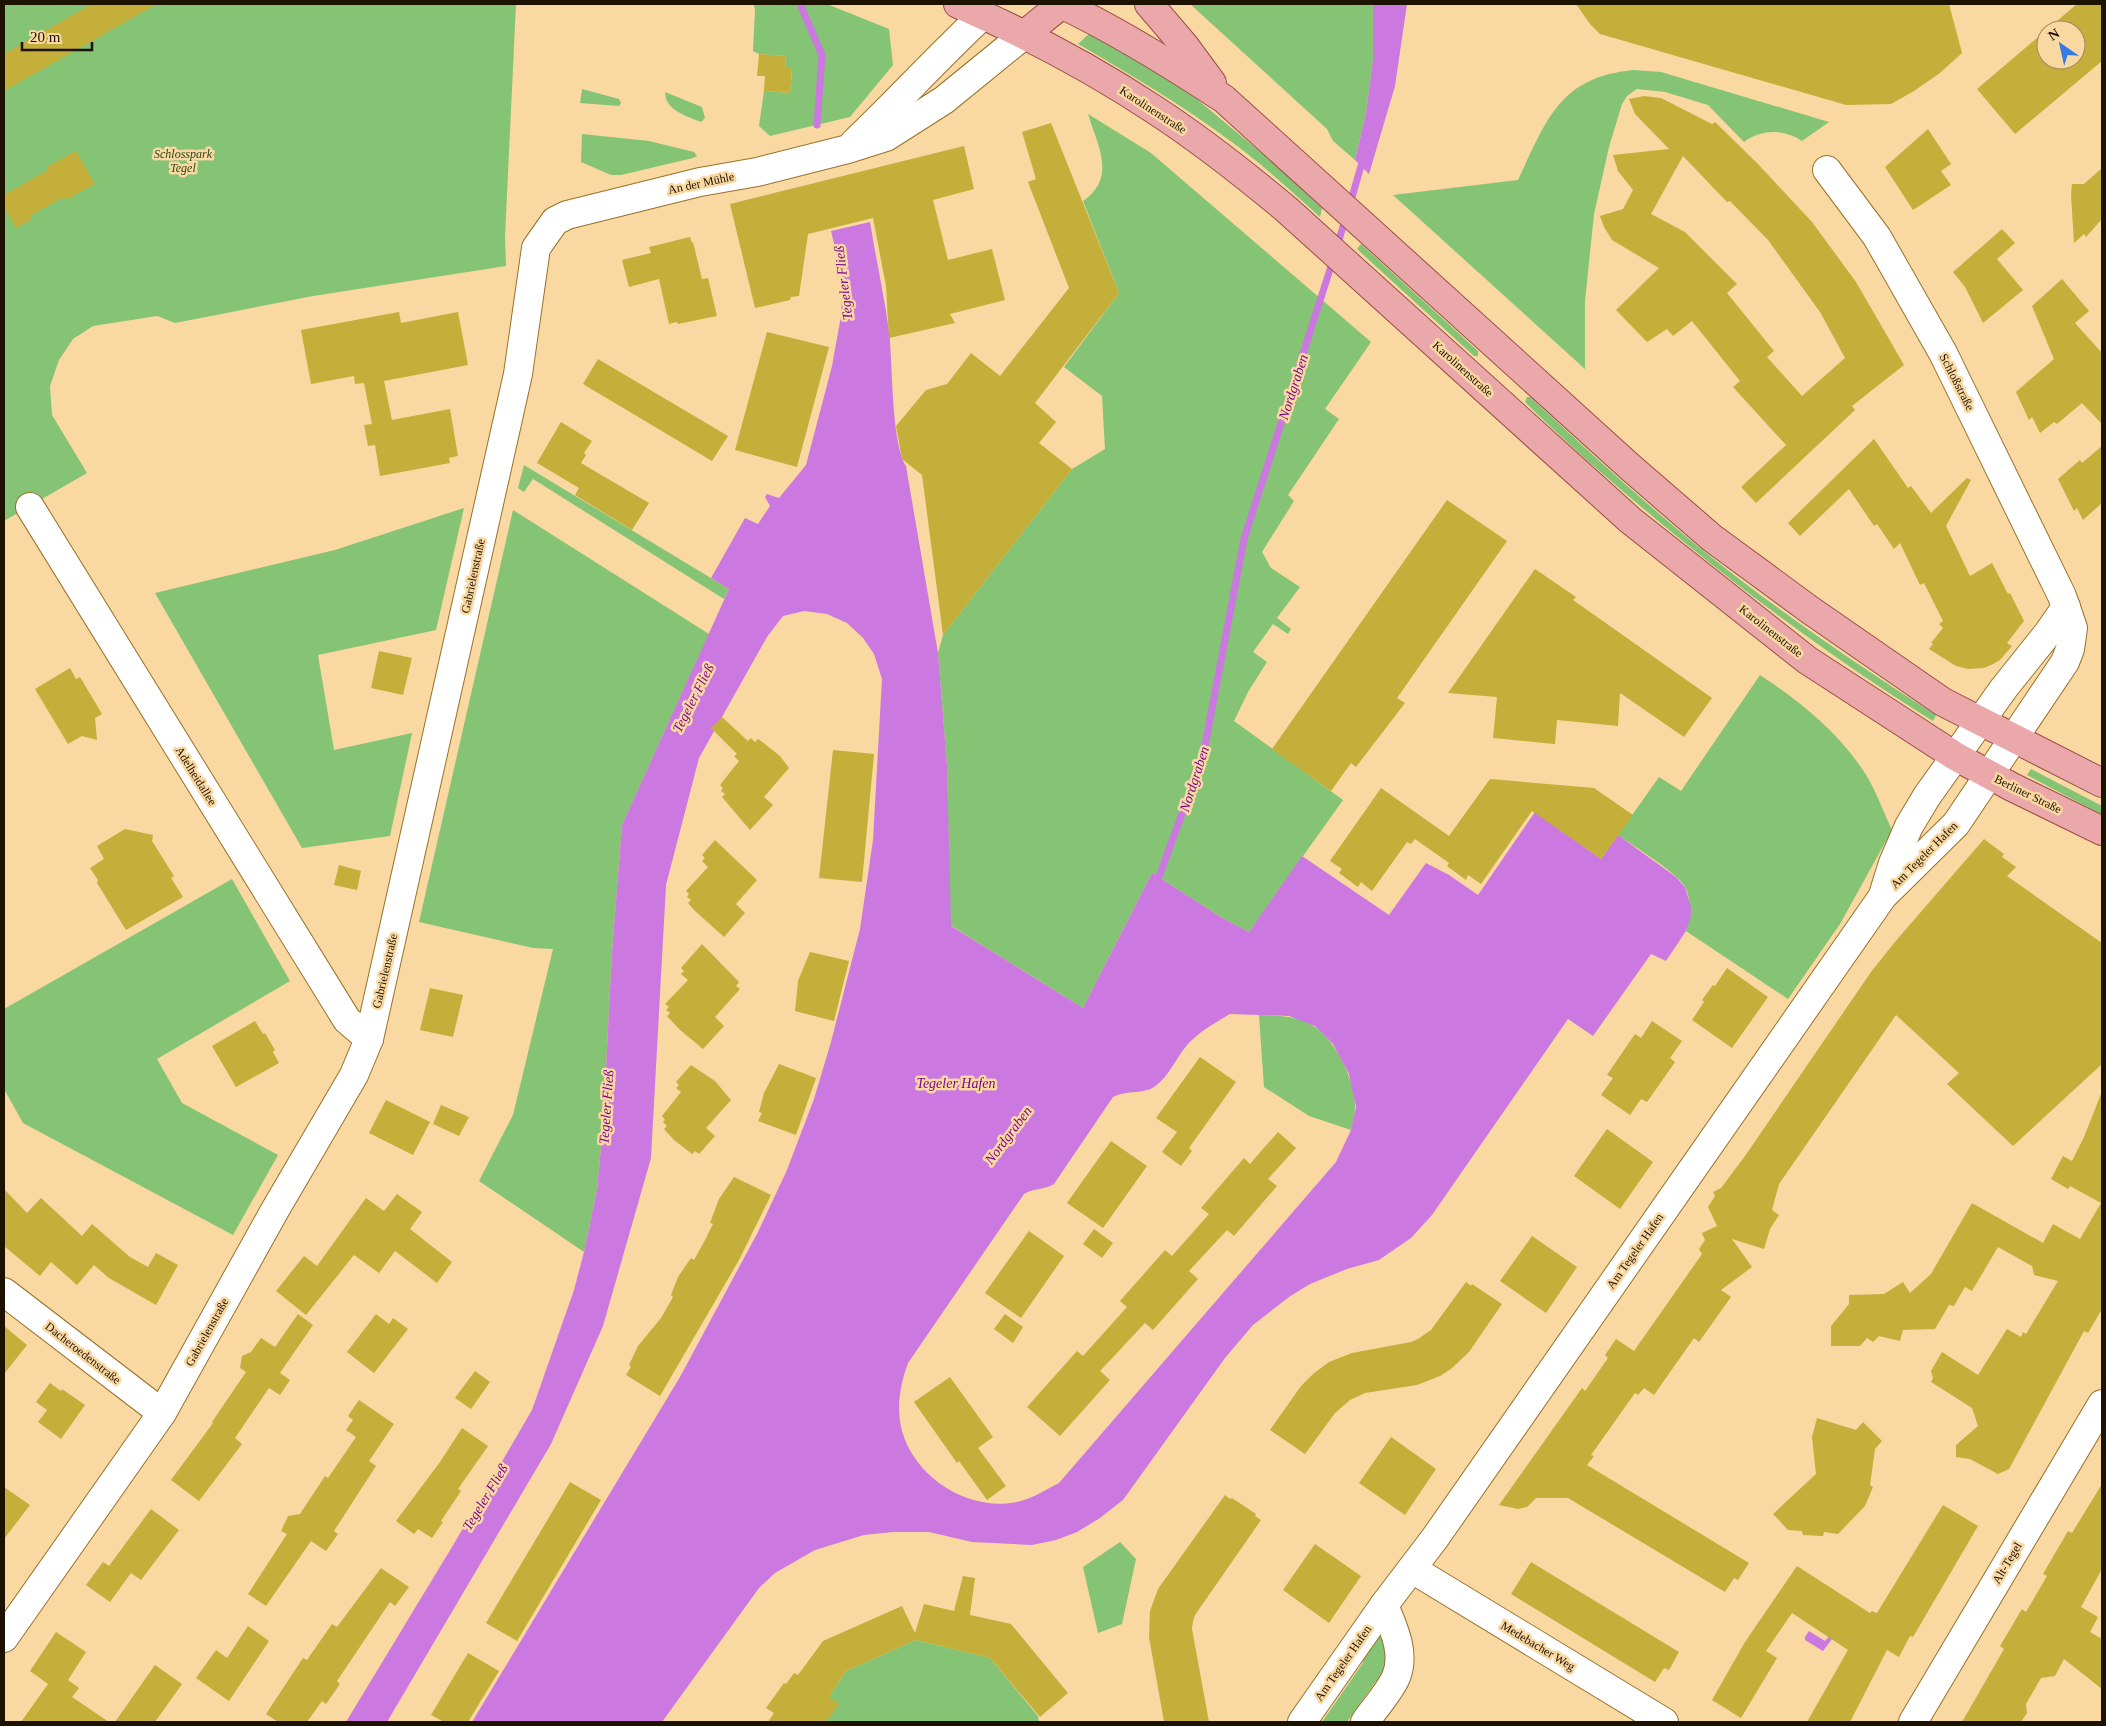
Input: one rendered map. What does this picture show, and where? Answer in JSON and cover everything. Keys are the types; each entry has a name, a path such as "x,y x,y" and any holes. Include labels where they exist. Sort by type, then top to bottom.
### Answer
{"main road":[{"name":"Karolinenstraße","path":"958,4 990,9 1025,34 1117,86 1185,130 1233,166 1314,234 1630,520 1807,660 1955,756"},
{"path":"1025,34 1061,4 1108,26 1224,99 1630,467 1712,538 1850,638 1943,702 2102,783"},
{"path":"1149,4 1184,45 1224,99"},
{"name":"Berliner Straße","path":"1955,756 2102,831"}],"street":[{"name":"An der Mühle","path":"848,149 897,102 950,46 990,9"},
{"name":"An der Mühle","path":"555,221 584,210 700,182 757,172 848,149 886,137 944,100 1025,34"},
{"name":"Schloßstraße","path":"1827,170 1877,237 1943,353 2066,607 2072,628 2070,649 2065,662 2014,738"},
{"name":"Gabrielenstraße","path":"4,1638 162,1413 270,1218 354,1075 369,1039 518,374 536,248 555,221"},
{"name":"Adelheidallee","path":"30,507 347,1020 369,1039"},
{"path":"1955,756 2066,607"},
{"name":"Am Tegeler Hafen","path":"1302,1722 1384,1605 1412,1569 1883,896 1956,824 2014,738"},
{"name":"Am Tegeler Hafen","path":"1883,896 1893,863 1909,826 1955,756"},
{"name":"Dacheroedenstraße","path":"4,1292 162,1413"},
{"name":"Alt-Tegel","path":"1913,1722 2102,1404"},
{"name":"Medebacher Weg","path":"1412,1569 1664,1722"},
{"name":"Am Tegeler Hafen","path":"1365,1722 1396,1677 1400,1663 1396,1633 1384,1605"}],"green space":[{"name":"Schlosspark Tegel","path":"4,4 516,4 505,237 506,266 313,296 175,323 157,316 93,326 73,339 59,360 50,386 52,415 87,473 4,521"},
{"path":"754,4 827,4 889,29 893,65 850,117 770,136 759,126 764,91 790,93 792,69 785,68 786,56 759,54 753,51"},
{"path":"1190,4 1373,4 1373,60 1366,113 1355,160 1333,141 1327,129"},
{"path":"1091,32 1180,85 1265,156 1322,208 1320,217 1260,164 1217,131 1148,86 1078,44"},
{"path":"1634,70 1661,72 1829,122 1802,141 1787,134 1773,132 1758,135 1744,142 1708,105 1665,92 1637,89 1627,96 1622,104 1609,147 1594,214 1585,301 1585,369 1393,195 1518,180 1548,121 1559,105 1572,92 1588,82 1609,74"},
{"path":"582,89 619,99 621,103 619,106 580,103"},
{"path":"665,92 702,107 705,118 701,122 677,112 666,98"},
{"path":"1088,114 1151,153 1371,342 1325,409 1339,419 1288,495 1294,501 1262,552 1271,568 1300,587 1277,618 1291,629 1288,634 1273,624 1253,652 1267,662 1248,692 1234,721 1343,800 1249,932 1224,919 1152,873 1083,1008 950,925 947,766 938,653 943,635 1072,469 1105,449 1102,396 1064,367 1119,293 1083,201 1100,182 1102,172 1100,150"},
{"path":"582,134 649,141 694,152 697,156 621,175 611,175 581,162"},
{"path":"1361,244 1478,351 1478,356 1474,356 1357,249"},
{"path":"1527,397 1530,397 1695,544 1813,633 1936,715 1933,721 1828,652 1695,551 1575,450 1525,402"},
{"path":"524,465 729,589 724,599 533,479 524,492 518,488"},
{"path":"464,508 436,630 318,655 334,750 412,733 390,836 302,848 155,593 335,550"},
{"path":"513,510 709,634 622,825 612,952 603,1126 597,1190 584,1252 479,1181 513,1115 553,949 533,948 419,922"},
{"path":"1760,675 1806,708 1846,747 1868,778 1892,830 1840,924 1788,999 1686,931 1690,908 1687,890 1684,885 1663,866 1618,835 1659,777 1681,791"},
{"path":"2031,769 2102,806 2102,815 2027,775"},
{"path":"232,879 290,981 157,1059 182,1103 278,1155 233,1235 23,1123 4,1089 4,1009"},
{"path":"1259,1015 1302,1020 1323,1033 1337,1052 1352,1086 1355,1107 1351,1130 1309,1116 1264,1087"},
{"path":"1120,1542 1136,1559 1122,1624 1098,1633 1083,1567"},
{"path":"1376,1636 1383,1637 1388,1644 1386,1677 1376,1681 1347,1722 1322,1722 1363,1663 1362,1652"},
{"path":"916,1640 990,1658 1038,1716 1039,1722 826,1722 838,1704 829,1697 846,1671"}],"water":[{"path":"1373,4 1407,4 1395,86 1369,174 1355,160 1366,113 1373,60"},
{"name":"Tegeler Hafen","path":"870,222 885,304 889,331 895,421 901,454 906,466 938,653 947,766 951,926 1083,1008 1152,873 1224,919 1249,932 1302,856 1389,915 1426,863 1449,875 1478,895 1535,812 1601,859 1618,835 1676,877 1685,887 1691,907 1691,916 1686,931 1666,961 1651,954 1593,1036 1568,1019 1432,1215 1411,1238 1379,1260 1347,1269 1310,1284 1289,1297 1253,1325 1225,1358 1123,1500 1100,1518 1077,1532 1056,1540 1032,1545 972,1542 929,1532 893,1532 864,1535 815,1550 775,1573 759,1588 662,1722 472,1722 680,1377 758,1232 787,1170 814,1099 831,1042 860,929 873,840 882,679 874,654 863,638 847,623 827,614 804,611 783,616 767,637 699,758 666,885 651,1158 603,1326 551,1444 387,1722 346,1722 532,1410 574,1290 597,1190 603,1126 612,952 622,825 729,589 711,578 745,518 758,524 770,506 765,497 767,494 779,498 806,465 832,366 841,316 843,280 831,231","holes":["1230,1014 1289,1016 1315,1026 1333,1044 1349,1074 1356,1107 1351,1130 1336,1162 1059,1483 1023,1501 999,1504 981,1502 963,1496 946,1488 931,1477 909,1448 902,1431 899,1405 905,1371 908,1363 1024,1194 1054,1184 1113,1097 1124,1093 1145,1091 1160,1083 1188,1044 1208,1027"]},
{"path":"1809,1631 1825,1641 1832,1633 1835,1635 1823,1651 1805,1640"}],"building":[{"path":"92,4 157,4 4,91 4,54"},
{"path":"1576,4 1949,4 1962,53 1940,73 1891,104 1846,105 1600,34 1590,24"},
{"path":"2077,4 2102,4 2102,61 2015,134 1977,89 2036,39 2036,70 2086,70 2086,20 2058,20"},
{"path":"759,54 786,56 785,68 792,68 790,93 764,91 765,76 757,76"},
{"path":"1644,96 1661,98 1712,124 1715,122 1758,164 1812,222 1856,282 1904,365 1852,406 1855,410 1756,503 1741,487 1786,445 1733,387 1740,381 1692,321 1673,336 1667,329 1647,342 1616,310 1659,268 1612,240 1604,227 1600,216 1623,209 1633,190 1618,171 1613,155 1669,149 1635,114 1629,99","holes":["1683,156 1727,202 1730,201 1768,240 1820,312 1845,358 1802,396 1767,357 1774,351 1727,293 1737,284 1685,232 1651,214"]},
{"path":"1051,123 1119,293 1035,403 1056,422 1039,443 1072,469 943,635 922,475 902,459 896,426 926,390 947,384 971,353 1000,376 1069,288 1028,182 1036,179 1022,132"},
{"path":"1928,129 1951,164 1941,171 1951,185 1913,210 1885,167"},
{"path":"964,146 974,189 933,200 948,260 992,249 1005,300 950,314 955,323 889,338 886,286 873,218 808,234 799,296 755,308 730,204"},
{"path":"76,151 95,184 66,200 64,197 30,216 32,219 16,228 4,207 4,195 48,170 47,167"},
{"path":"2102,168 2102,219 2086,237 2084,234 2074,243 2072,184 2084,184"},
{"path":"2002,229 2015,243 1997,259 2023,290 1983,323 1965,287 1953,272"},
{"path":"690,237 693,242 702,279 708,278 717,316 669,324 659,279 629,287 622,260 651,253 649,247"},
{"path":"2062,279 2089,311 2075,323 2102,353 2102,424 2082,403 2057,424 2054,422 2040,433 2032,417 2029,420 2016,392 2054,359 2032,306"},
{"path":"399,312 401,323 458,312 468,365 384,381 392,420 450,409 458,456 449,458 450,463 380,476 375,445 368,446 364,425 372,424 364,383 355,384 354,376 311,384 301,330"},
{"path":"767,332 829,347 797,467 735,450"},
{"path":"598,359 728,436 712,461 583,384"},
{"path":"561,422 592,441 584,453 586,455 581,463 649,503 632,530 575,495 579,488 537,463"},
{"path":"1874,439 1908,488 1911,486 1931,513 1967,478 1971,480 1946,526 1970,576 1992,563 2024,621 2007,643 2012,646 2000,660 1993,664 1984,668 1968,669 1956,666 1929,649 1933,644 1931,643 1943,628 1939,624 1943,621 1924,583 1920,585 1900,543 1894,549 1877,524 1874,526 1849,489 1800,536 1788,523"},
{"path":"2102,446 2102,503 2083,520 2077,508 2074,511 2058,479 2080,460 2082,463"},
{"path":"1447,500 1507,541 1397,698 1405,703 1356,767 1351,763 1331,791 1272,749"},
{"path":"1535,569 1576,597 1573,600 1712,698 1684,737 1620,693 1618,726 1557,720 1555,744 1493,738 1497,697 1448,693"},
{"path":"379,651 412,658 403,695 371,688"},
{"path":"70,668 76,679 80,677 102,714 95,718 97,740 82,736 68,744 35,689"},
{"path":"722,717 748,741 751,738 755,742 758,739 765,744 780,756 789,768 764,797 773,805 750,830 722,797 725,794 721,791 723,788 720,785 739,761 734,756 737,754 711,728"},
{"path":"833,750 874,754 862,882 819,878"},
{"path":"1490,779 1594,788 1633,815 1601,859 1532,811 1481,884 1468,875 1466,880 1447,866 1449,863 1415,839 1411,844 1407,842 1372,891 1361,882 1358,887 1339,873 1342,869 1330,861 1381,788 1449,836"},
{"path":"125,829 153,835 152,841 174,876 171,878 183,897 126,930 90,868 104,859 97,846"},
{"path":"1984,839 2004,854 2002,857 2016,867 2007,876 2102,943 2102,1064 2013,1146 1947,1084 1959,1073 1896,1015 1779,1184 1772,1210 1779,1215 1770,1229 1764,1249 1732,1239 1752,1267 1721,1290 1731,1297 1699,1342 1694,1338 1654,1395 1644,1388 1638,1395 1635,1393 1591,1455 1594,1456 1587,1465 1749,1563 1738,1580 1734,1578 1725,1592 1568,1498 1536,1498 1527,1507 1518,1509 1499,1505 1582,1388 1585,1391 1608,1358 1605,1355 1616,1339 1634,1351 1702,1254 1699,1249 1705,1240 1702,1233 1717,1226 1708,1207 1715,1196 1713,1192 1721,1188 1745,1156 1871,972"},
{"path":"715,840 757,880 736,904 745,913 724,937 688,903 691,900 687,897 689,894 686,891 708,867 702,861 705,858 702,855"},
{"path":"339,865 361,871 357,890 334,885"},
{"path":"702,944 739,982 736,986 740,989 715,1017 724,1026 703,1049 667,1016 670,1013 666,1010 669,1007 665,1004 688,980 681,974 684,971 681,968"},
{"path":"810,952 849,961 834,1021 795,1011 798,981"},
{"path":"1727,968 1768,997 1732,1048 1692,1020 1704,1002 1702,1000 1713,985 1715,986"},
{"path":"430,988 463,995 453,1037 420,1030"},
{"path":"255,1021 275,1050 273,1052 279,1063 236,1087 212,1046"},
{"path":"1652,1021 1682,1041 1670,1058 1675,1062 1647,1102 1641,1099 1630,1115 1601,1095 1613,1078 1607,1075 1635,1034 1641,1038"},
{"path":"1200,1057 1236,1082 1189,1148 1192,1151 1181,1166 1162,1152 1177,1132 1156,1118"},
{"path":"779,1064 816,1078 796,1135 758,1121 762,1113 759,1112 764,1093"},
{"path":"691,1065 715,1081 731,1100 706,1128 715,1136 699,1154 695,1151 692,1154 674,1140 664,1129 667,1126 663,1122 665,1120 662,1116 681,1092 676,1088 679,1085 676,1082"},
{"path":"2101,1094 2102,1309 2088,1333 2084,1331 2009,1469 1998,1474 1970,1459 1956,1457 1956,1445 1978,1426 1972,1408 1931,1382 1933,1378 1931,1371 1942,1352 1978,1375 2007,1329 2021,1337 2023,1332 2026,1334 2058,1281 2034,1275 2032,1266 1998,1247 1972,1291 1965,1287 1954,1306 1949,1305 1935,1329 1903,1330 1900,1341 1879,1336 1873,1342 1867,1338 1860,1346 1831,1346 1831,1326 1849,1304 1849,1295 1884,1294 1903,1282 1910,1293 1931,1274 1972,1203 2043,1243 2053,1224 2080,1239 2101,1203 2070,1186 2068,1189 2051,1179 2063,1156 2072,1161"},
{"path":"386,1100 430,1122 413,1155 369,1133"},
{"path":"441,1105 469,1117 459,1136 433,1124"},
{"path":"1607,1129 1653,1162 1620,1209 1574,1176"},
{"path":"1278,1132 1296,1148 1268,1179 1277,1186 1234,1236 1227,1230 1189,1271 1198,1279 1153,1330 1145,1323 1100,1371 1110,1380 1060,1436 1027,1407 1077,1351 1083,1356 1127,1307 1120,1301 1165,1250 1172,1256 1209,1214 1201,1208 1244,1158 1250,1164"},
{"path":"1111,1141 1147,1166 1103,1228 1067,1203"},
{"path":"734,1177 771,1195 739,1260 660,1396 626,1375 631,1367 629,1365 638,1346 661,1318 673,1297 671,1295 678,1277 691,1258 694,1260 713,1224 710,1223 719,1199"},
{"path":"4,1189 27,1213 41,1198 82,1236 92,1224 130,1257 148,1267 156,1253 178,1265 156,1305 109,1278 94,1265 77,1285 51,1262 40,1276 4,1246"},
{"path":"397,1194 422,1212 410,1229 452,1262 437,1283 395,1251 379,1273 354,1255 306,1315 276,1291 304,1256 317,1266 366,1198 384,1211"},
{"path":"1094,1229 1113,1243 1102,1258 1083,1244"},
{"path":"1029,1231 1064,1256 1021,1318 985,1293"},
{"path":"1532,1236 1577,1267 1546,1313 1500,1281"},
{"path":"1466,1282 1502,1304 1469,1352 1451,1369 1440,1376 1417,1385 1365,1393 1350,1400 1335,1413 1305,1454 1270,1430 1301,1386 1313,1374 1329,1362 1352,1353 1418,1339 1431,1330"},
{"path":"298,1314 313,1325 280,1373 290,1380 280,1395 269,1388 235,1438 242,1444 199,1501 171,1480 213,1423 246,1372 240,1368 242,1356 251,1352 261,1338 275,1347"},
{"path":"376,1314 389,1324 393,1318 408,1329 374,1373 347,1352"},
{"path":"1005,1314 1023,1327 1013,1343 994,1329"},
{"path":"4,1326 27,1345 4,1374"},
{"path":"475,1371 490,1382 471,1409 455,1398"},
{"path":"950,1377 993,1437 978,1448 1006,1486 987,1500 959,1461 957,1463 914,1402"},
{"path":"50,1383 85,1405 61,1439 38,1422 47,1410 36,1402"},
{"path":"359,1400 394,1424 369,1461 376,1466 334,1531 338,1534 326,1551 311,1541 266,1606 248,1594 287,1534 281,1531 288,1516 300,1514 325,1476 328,1478 356,1437 346,1430 353,1420 348,1416"},
{"path":"1817,1418 1856,1430 1863,1422 1882,1441 1875,1449 1870,1485 1873,1487 1865,1506 1838,1534 1824,1532 1823,1536 1803,1535 1802,1531 1788,1530 1773,1514 1816,1474 1812,1437"},
{"path":"462,1428 488,1446 458,1489 461,1491 432,1538 418,1529 414,1534 396,1521 440,1462"},
{"path":"1391,1437 1436,1469 1405,1515 1359,1483"},
{"path":"570,1482 601,1500 517,1641 486,1623"},
{"path":"2102,1484 2102,1569 2081,1607 2098,1617 2090,1632 2102,1639 2102,1689 2064,1659 2055,1676 2041,1678 2026,1704 2027,1713 2021,1722 1962,1722 2004,1649 2000,1646 2022,1609 2026,1612 2047,1576 2043,1574 2068,1531 2072,1533"},
{"path":"4,1487 30,1505 4,1539"},
{"path":"1225,1495 1256,1514 1255,1516 1261,1520 1195,1615 1193,1621 1192,1629 1209,1722 1164,1722 1149,1637 1150,1611 1158,1589"},
{"path":"1943,1505 1978,1526 1913,1637 1910,1636 1899,1657 1887,1650 1850,1722 1807,1722 1848,1650 1792,1613 1766,1651 1777,1658 1741,1718 1712,1700 1745,1642 1797,1566 1870,1613 1872,1611 1877,1613"},
{"path":"151,1509 179,1530 141,1580 131,1573 110,1602 86,1585 103,1562 109,1566"},
{"path":"1315,1544 1361,1576 1329,1623 1283,1590"},
{"path":"1531,1562 1679,1652 1669,1670 1664,1668 1655,1682 1511,1594"},
{"path":"381,1568 409,1587 395,1606 390,1602 337,1681 340,1684 326,1704 322,1701 307,1722 278,1722 266,1714 303,1658 307,1660 332,1624 337,1627"},
{"path":"963,1576 975,1578 970,1615 1011,1624 1068,1693 1040,1717 990,1658 916,1640 846,1671 829,1697 839,1704 826,1722 768,1722 774,1713 766,1708 784,1683 786,1684 794,1673 798,1675 823,1641 902,1606 915,1633 924,1604 954,1611"},
{"path":"248,1626 269,1641 229,1701 196,1678 216,1650 227,1658"},
{"path":"56,1632 86,1652 68,1680 79,1688 72,1697 109,1722 21,1722 48,1684 30,1671"},
{"path":"468,1653 499,1671 468,1722 444,1722 431,1715"},
{"path":"155,1665 182,1684 155,1722 115,1722"}],"waterway":[{"name":"Tegeler Fließ","path":"800,4 822,55 817,125"},
{"name":"Nordgraben","path":"1350,204 1361,166"},
{"name":"Nordgraben","path":"1337,247 1346,216"},
{"name":"Nordgraben","path":"1156,885 1203,756 1244,539 1333,260"}]}
